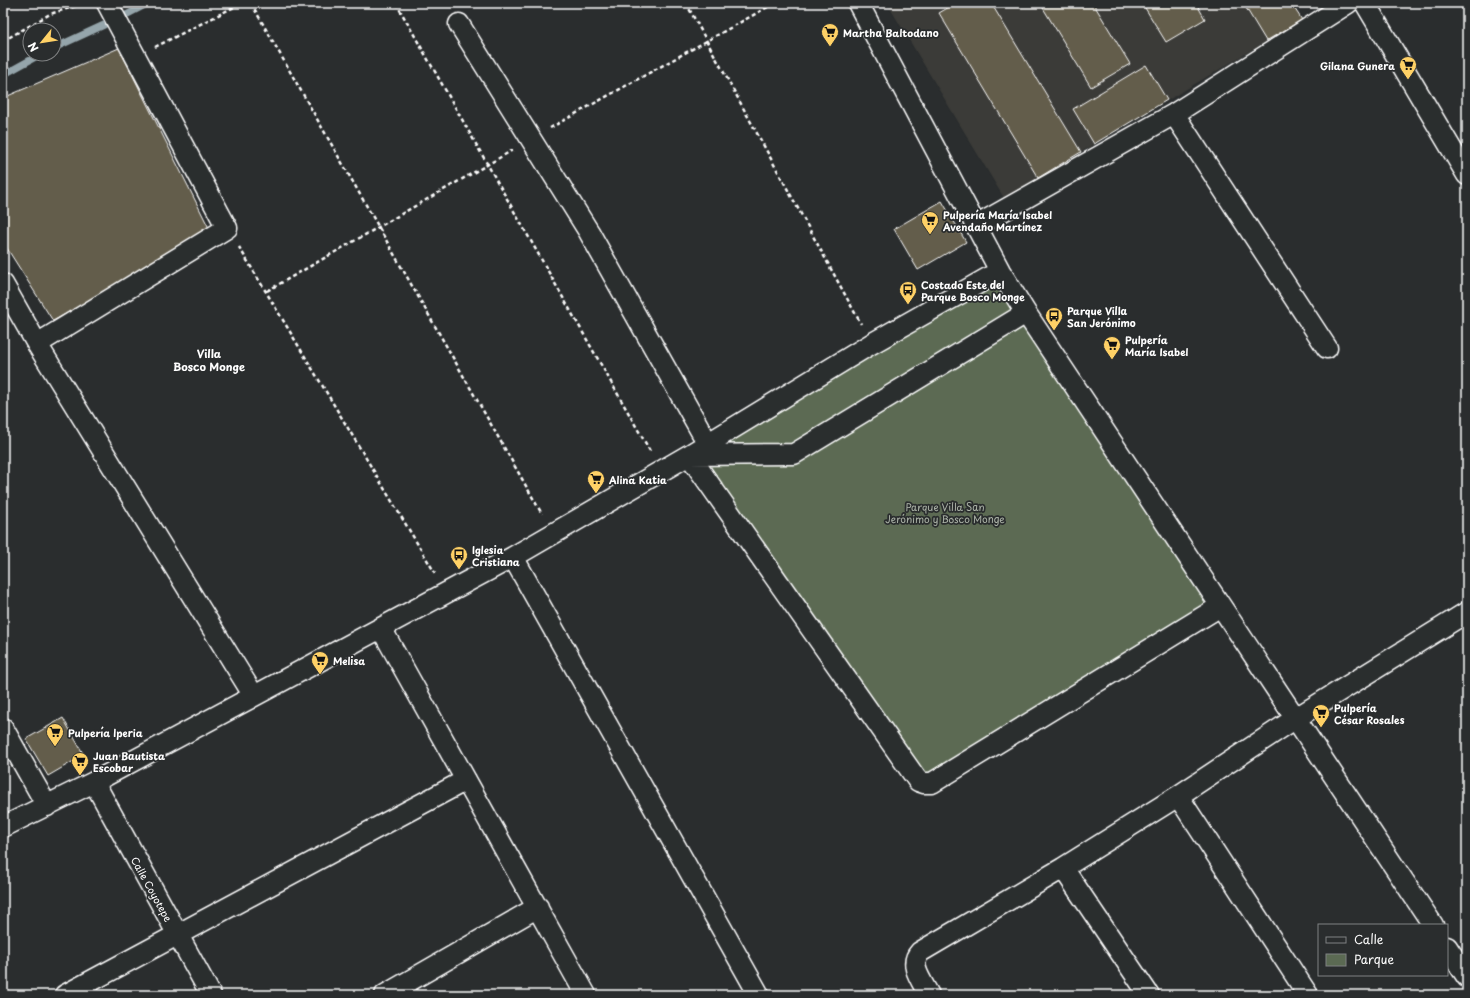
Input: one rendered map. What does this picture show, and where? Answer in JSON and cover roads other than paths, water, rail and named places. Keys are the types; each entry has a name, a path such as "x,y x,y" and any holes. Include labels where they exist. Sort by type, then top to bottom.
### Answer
{"street":[{"path":"37,344 227,228 106,3"},
{"path":"858,3 1000,271 1026,313 1219,607 1296,718 1432,924"},
{"path":"976,226 1174,114 1348,3"},
{"path":"1365,3 1467,174"},
{"path":"459,24 589,232 707,442"},
{"path":"1174,114 1327,348"},
{"path":"3,827 94,782 513,557 689,455 707,442 871,344 1000,271"},
{"path":"3,284 37,344 254,696"},
{"path":"689,455 794,454 1026,313"},
{"path":"689,455 918,781 924,783 932,783 939,779 1219,607"},
{"path":"513,557 759,995"},
{"path":"929,995 914,966 915,958 920,952 1063,868 1178,796 1296,718 1467,612"},
{"path":"381,628 586,995"},
{"path":"3,728 46,806"},
{"path":"65,995 466,780"},
{"name":"Calle Coyotepe","path":"94,782 211,995"},
{"path":"1178,796 1308,995"},
{"path":"1063,868 1149,995"},
{"path":"385,995 538,907"},
{"path":"1448,948 1467,977"}],"waterway":[{"path":"126,15 149,3"},
{"path":"62,44 104,25"},
{"path":"3,75 27,62"}],"place":[{"name":"Martha Baltodano","path":"830,47"},
{"name":"Gilana Gunera","path":"1408,80"},
{"name":"Pulpería María Isabel Avendaño Martínez","path":"930,235"},
{"name":"Costado Este del Parque Bosco Monge","path":"908,305"},
{"name":"Parque Villa San Jerónimo","path":"1054,331"},
{"name":"Pulpería María Isabel","path":"1112,360"},
{"name":"Alina Katia","path":"596,494"},
{"name":"Iglesia Cristiana","path":"459,570"},
{"name":"Melisa","path":"320,675"},
{"name":"Pulpería César Rosales","path":"1321,728"},
{"name":"Pulpería lperia","path":"55,747"},
{"name":"Juan Bautista Escobar","path":"80,776"}],"district":[{"name":"Villa Bosco Monge","path":"209,359"}],"park label":[{"name":"Parque Villa San Jerónimo y Bosco Monge","path":"945,512"}]}
